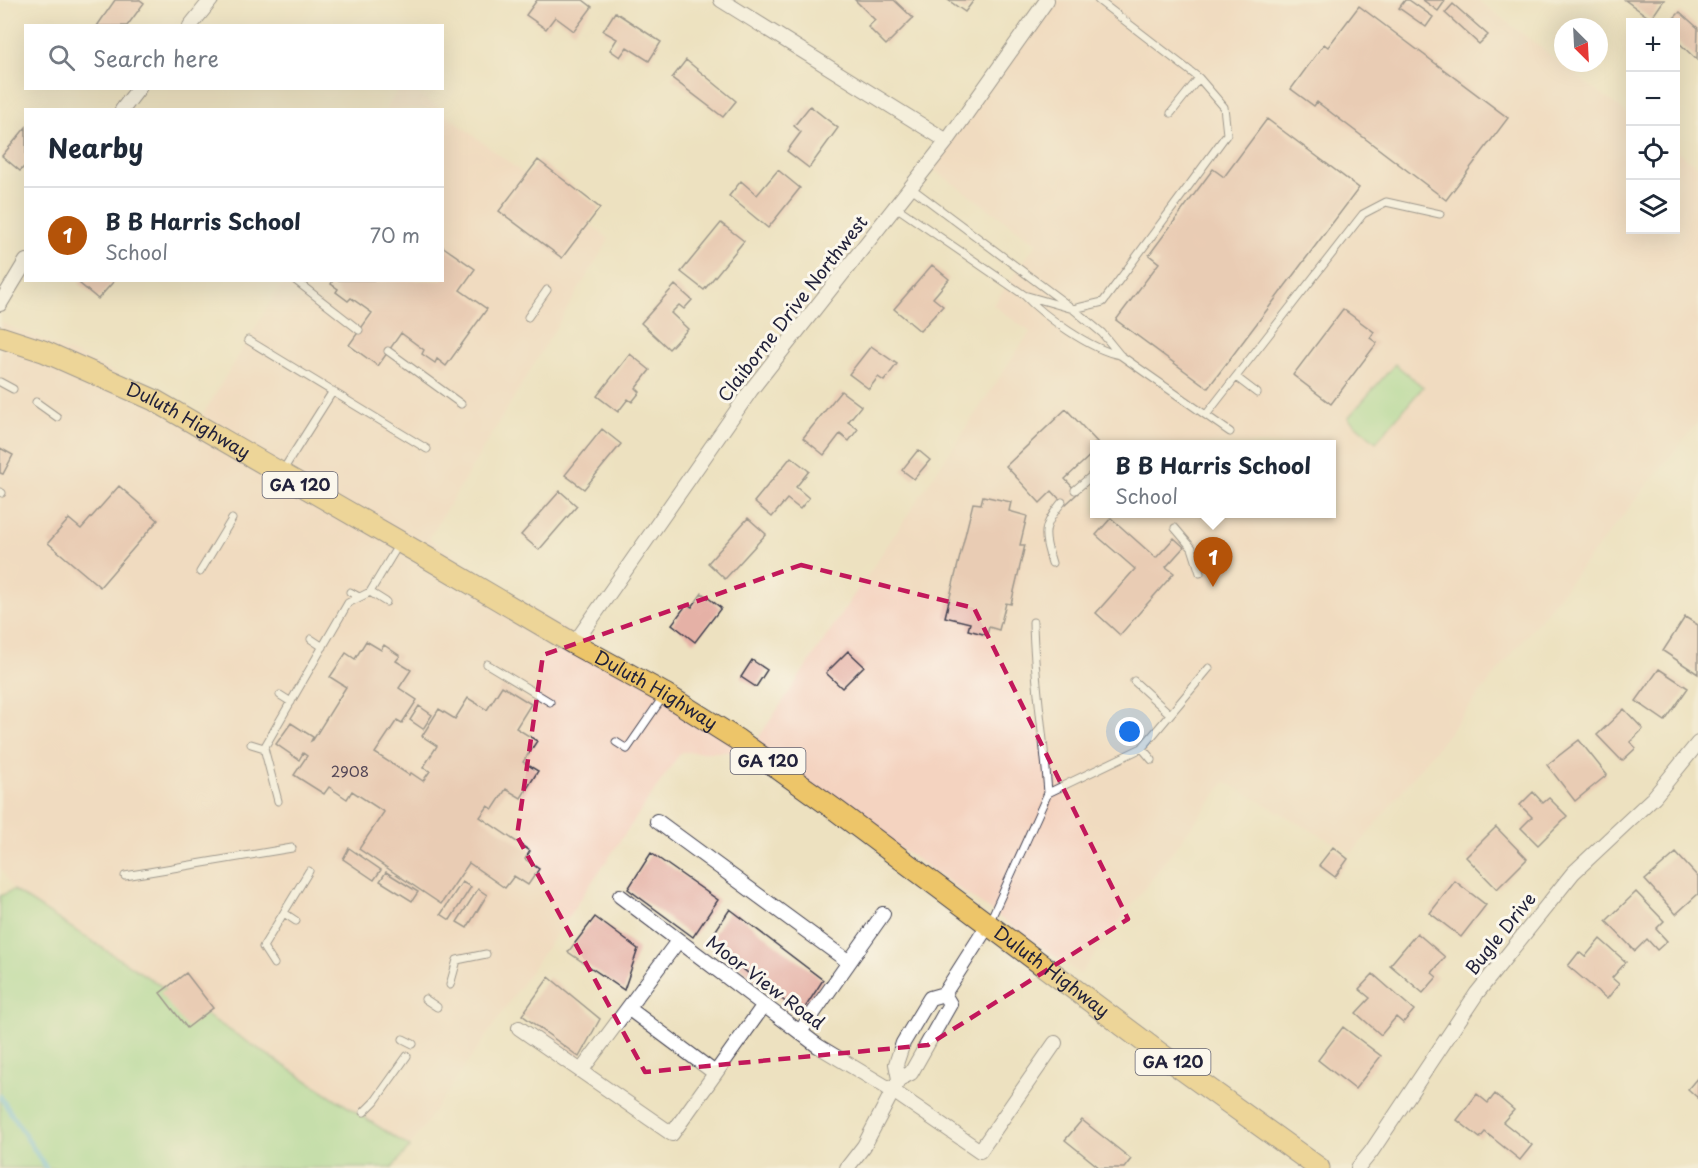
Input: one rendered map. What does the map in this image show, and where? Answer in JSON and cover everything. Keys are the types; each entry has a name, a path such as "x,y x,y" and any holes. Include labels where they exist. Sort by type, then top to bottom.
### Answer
{"main road":[{"name":"Duluth Highway","path":"0,337 43,351 154,400 664,694 738,740 1319,1168"}],"street":[{"path":"192,24 211,0"},
{"path":"721,0 946,141"},
{"name":"Claiborne Drive Northwest","path":"574,644 751,390 946,141 1047,0"},
{"path":"124,108 137,90"},
{"path":"0,304 24,264"},
{"name":"Bugle Drive","path":"1358,1168 1477,993 1573,873 1654,797 1698,743"},
{"path":"657,820 849,962"},
{"name":"Moor View Road","path":"620,896 818,1046 896,1085 980,1151 1055,1043"},
{"path":"800,1032 883,914"},
{"path":"896,1085 896,1064 903,1043 930,998 944,994 988,925"},
{"path":"581,1071 678,941"},
{"path":"847,1168 864,1146 896,1085 911,1073 950,1004 944,994"},
{"path":"519,1028 672,1134 764,1005"},
{"path":"628,1008 715,1073"},
{"path":"914,1024 933,1034"}],"lane":[{"path":"1023,295 1074,309 1103,302 1227,134 1224,107 1199,78 1098,0"},
{"path":"1171,113 1199,78"},
{"path":"910,188 1074,309 1102,333 1120,355 1230,432"},
{"path":"1206,415 1363,213 1386,202 1440,214"},
{"path":"895,206 1023,295 1039,311 1106,352 1120,355"},
{"path":"298,282 359,330"},
{"path":"528,317 547,290"},
{"path":"248,340 427,449"},
{"path":"388,351 461,404"},
{"path":"1236,377 1257,393"},
{"path":"0,382 13,389"},
{"path":"280,474 333,391"},
{"path":"36,402 57,417"},
{"path":"1075,490 1090,478"},
{"path":"1052,562 1045,540 1048,519 1062,502"},
{"path":"200,572 232,519"},
{"path":"1175,528 1192,548 1200,573"},
{"path":"278,801 264,748 348,603 369,592 400,542"},
{"path":"350,592 359,597"},
{"path":"369,592 386,602"},
{"path":"988,925 1048,793 1045,749 1034,665 1033,622"},
{"path":"311,639 323,647"},
{"path":"487,664 550,702"},
{"path":"1048,793 1142,748 1209,668"},
{"path":"1134,681 1170,714"},
{"path":"616,742 627,749 664,694"},
{"path":"280,695 291,702"},
{"path":"251,744 264,748"},
{"path":"1142,748 1152,760"},
{"path":"125,876 292,848"},
{"path":"274,964 263,947 309,871"},
{"path":"284,914 296,921"},
{"path":"450,985 457,960 486,954"},
{"path":"425,999 437,1007"},
{"path":"403,1039 413,1044"},
{"path":"364,1112 375,1101 407,1056"}],"highlighted area":[{"path":"801,565 974,608 1128,919 928,1045 645,1072 517,836 543,655"}],"shaded area":[{"path":"1055,0 1478,0 1554,58 1554,72 1572,72 1626,113 1626,234 1680,234 1680,153 1698,167 1698,422 1352,853 1225,782 1080,974 924,864 749,752 1030,332 993,305 1037,243 930,167"},
{"path":"398,90 413,90 439,108 387,108"},
{"path":"444,113 609,239 429,538 749,752 681,752 410,1147 13,890 0,867 0,322 81,357 202,416 282,282 444,282"}],"green space":[{"path":"1395,364 1423,387 1376,442 1348,418"},
{"path":"13,890 410,1147 392,1168 0,1168 0,896"}],"building":[{"path":"115,0 140,0 144,3 128,24 98,24"},
{"path":"537,0 583,0 592,7 574,31 555,17 546,29 526,15"},
{"path":"855,0 894,0 913,18 886,45 868,27 875,20"},
{"path":"948,0 974,0 965,12"},
{"path":"1405,0 1409,0 1433,17 1426,27 1399,8"},
{"path":"1423,0 1443,0 1445,1 1438,11"},
{"path":"1625,0 1664,0 1650,18"},
{"path":"1453,4 1488,35 1479,44 1445,13"},
{"path":"1359,6 1508,118 1446,200 1317,102 1314,106 1291,89 1324,44 1328,47"},
{"path":"615,12 661,42 649,61 627,47 620,57 610,50 617,39 603,31"},
{"path":"1680,12 1698,28 1697,60 1680,44 1680,18 1674,18"},
{"path":"686,60 736,101 723,117 672,78"},
{"path":"810,106 838,128 809,168 787,151 801,132 794,126"},
{"path":"1267,119 1359,188 1208,388 1116,320 1159,263 1149,255 1213,169 1224,177"},
{"path":"24,129 24,167 20,171 2,156"},
{"path":"538,160 600,208 562,258 499,211"},
{"path":"778,170 800,188 768,228 729,196 741,181 757,195"},
{"path":"721,223 744,241 704,290 681,272"},
{"path":"444,247 475,269 460,290 487,309 446,366 437,359 435,363 422,354 424,350 401,333 378,366 349,345 372,313 351,298 348,301 336,292 338,289 331,284 332,282 444,282"},
{"path":"932,265 949,279 933,298 943,306 920,331 894,309"},
{"path":"80,282 113,282 98,299"},
{"path":"675,285 692,300 684,309 679,305 671,313 688,329 669,349 641,323"},
{"path":"1343,309 1374,332 1370,338 1377,343 1331,404 1293,375"},
{"path":"871,346 897,364 884,381 878,377 869,389 849,374"},
{"path":"630,354 650,370 636,388 640,392 632,402 628,399 618,412 597,396"},
{"path":"841,391 861,406 848,422 858,429 849,441 840,434 824,455 803,438"},
{"path":"1066,409 1095,440 1090,440 1090,456 1065,479 1078,493 1065,505 1052,491 1040,503 1006,466"},
{"path":"602,429 621,444 584,489 565,475"},
{"path":"0,448 13,455 3,474 0,473"},
{"path":"918,450 930,460 914,479 902,470"},
{"path":"791,457 809,471 796,487 809,498 800,509 787,499 772,517 754,502"},
{"path":"119,486 158,520 100,587 48,543 69,519 81,529"},
{"path":"560,491 577,506 539,550 521,535"},
{"path":"983,496 1011,502 1009,511 1027,516 1020,545 1025,545 1011,604 1006,603 999,630 989,627 987,635 968,630 970,623 945,617 973,503 981,504"},
{"path":"748,518 766,534 725,579 708,563"},
{"path":"1111,518 1156,558 1174,538 1184,547 1166,567 1174,573 1120,635 1096,613 1135,569 1096,535"},
{"path":"702,593 721,608 695,642 672,624 687,604 692,607"},
{"path":"1685,617 1698,625 1698,674 1663,651"},
{"path":"366,641 381,650 384,645 400,656 396,661 411,670 399,688 417,700 402,723 397,720 375,753 409,775 411,773 423,781 430,771 423,768 437,746 422,736 439,709 455,719 468,698 487,710 502,686 531,704 516,728 537,741 523,762 538,771 521,798 506,789 493,809 488,806 480,817 530,851 525,859 539,869 528,885 514,876 505,888 469,863 441,904 359,849 384,812 352,791 347,799 329,787 324,794 294,775 307,756 303,753 299,760 276,744 291,723 313,737 311,741 313,740 346,687 330,677 346,653 355,659"},
{"path":"848,651 864,666 842,688 826,673"},
{"path":"752,660 767,670 756,687 741,677"},
{"path":"1659,669 1688,688 1665,721 1636,701"},
{"path":"419,706 432,715 423,729 410,720"},
{"path":"1624,709 1643,729 1630,742 1636,748 1622,761 1597,735"},
{"path":"1579,740 1607,775 1575,801 1547,765"},
{"path":"1533,792 1543,803 1549,798 1567,816 1538,845 1521,828 1532,817 1520,805"},
{"path":"1496,827 1527,859 1497,889 1466,857"},
{"path":"1333,847 1348,859 1335,877 1319,865"},
{"path":"349,848 381,870 374,880 343,859"},
{"path":"651,853 718,900 693,937 628,889"},
{"path":"1676,853 1698,877 1698,894 1676,914 1645,880"},
{"path":"386,872 418,892 412,901 380,881"},
{"path":"1455,881 1486,905 1461,937 1430,913"},
{"path":"462,882 471,887 450,920 441,914"},
{"path":"478,889 487,895 467,928 457,922"},
{"path":"1636,892 1664,921 1656,929 1667,941 1657,950 1647,939 1635,951 1606,921"},
{"path":"730,909 823,980 801,1014 708,942"},
{"path":"595,917 638,949 624,990 568,952"},
{"path":"1417,933 1445,957 1432,973 1437,977 1423,993 1390,965"},
{"path":"1600,939 1626,962 1612,978 1619,984 1607,999 1568,966 1579,952 1585,957"},
{"path":"186,973 213,1008 187,1028 160,993"},
{"path":"1373,974 1414,1010 1403,1023 1396,1017 1381,1035 1356,1013 1370,998 1359,989"},
{"path":"549,977 600,1019 579,1057 522,1015"},
{"path":"1343,1027 1381,1056 1355,1089 1318,1060"},
{"path":"1698,1077 1698,1098 1688,1089"},
{"path":"1477,1094 1488,1103 1495,1094 1514,1110 1503,1122 1532,1145 1520,1160 1485,1132 1480,1138 1457,1120"},
{"path":"1082,1120 1131,1159 1124,1168 1100,1168 1065,1140"}],"waterway":[{"path":"0,1096 46,1168"}],"place":[{"name":"B B Harris School","path":"1213,587"}]}
